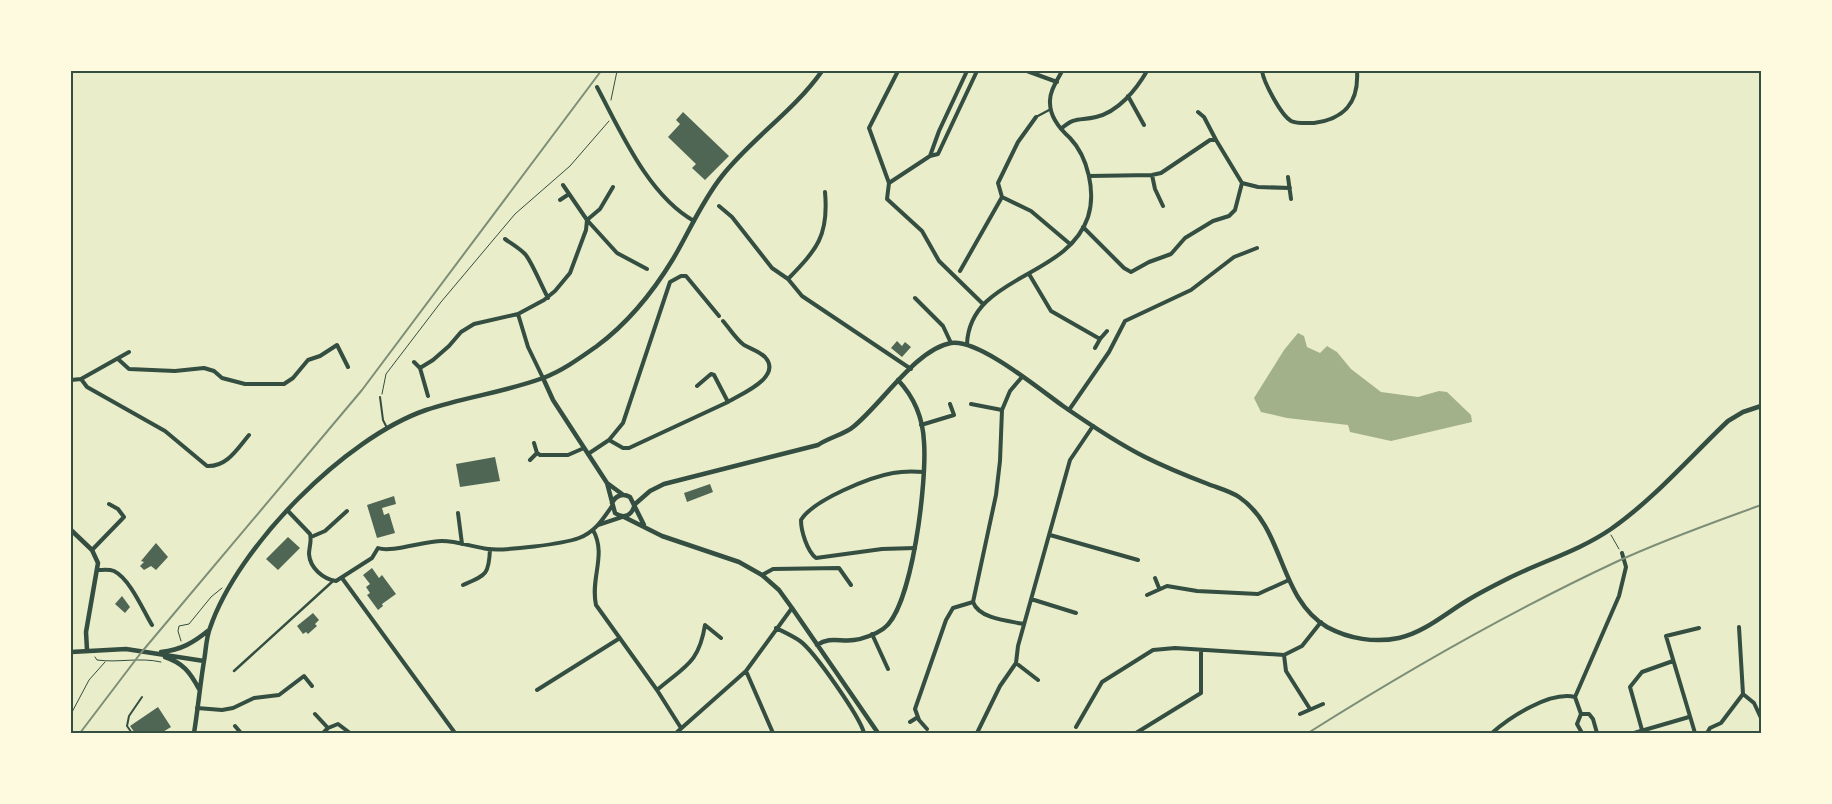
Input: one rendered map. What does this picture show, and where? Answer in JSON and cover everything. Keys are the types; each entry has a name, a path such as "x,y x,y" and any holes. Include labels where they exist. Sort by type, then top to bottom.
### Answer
{"street":[{"path":"194,733 209,630 229,585 254,550 288,511 331,468 387,428 427,410 543,378 564,368 599,344 638,308 671,262 723,174 810,88 822,71"},
{"path":"890,183 869,128 898,71"},
{"path":"930,156 939,130 967,71"},
{"path":"977,71 938,154 930,156 890,183 886,195 890,203 925,236 939,261 983,304"},
{"path":"1027,71 1057,82"},
{"path":"968,344 972,322 983,304 997,293 1059,257 1083,227 1090,207 1089,176 1081,154 1061,129 1051,109 1051,93 1062,71"},
{"path":"1061,129 1070,121 1080,118 1097,117 1118,106 1139,85 1147,71"},
{"path":"1262,71 1265,83 1286,117 1292,122 1305,124 1333,120 1344,112 1353,100 1358,87 1358,71"},
{"path":"597,87 635,160 675,207 694,221"},
{"path":"1128,96 1144,125"},
{"path":"954,276 960,271 1002,197 998,183 1018,142 1036,117 1051,109"},
{"path":"1198,112 1204,117 1216,136 1216,140 1242,183 1258,188 1290,188"},
{"path":"1089,176 1152,175 1169,169 1210,140 1216,140"},
{"path":"1152,175 1155,189 1163,206"},
{"path":"1288,177 1291,198"},
{"path":"1083,227 1124,268 1131,272 1149,262 1170,254 1185,238 1213,221 1229,216 1235,210 1242,183"},
{"path":"563,185 587,220 617,253 647,269"},
{"path":"420,368 449,346 461,332 474,324 518,314 548,298 570,273 586,230 587,220 600,209 613,187"},
{"path":"788,279 812,254 824,232 826,221 825,192"},
{"path":"560,200 569,194"},
{"path":"1002,197 1031,211 1070,244"},
{"path":"719,206 732,218 772,268 788,279 802,296 911,369"},
{"path":"505,239 531,261 534,272 548,298"},
{"path":"1069,410 1108,352 1125,321 1191,290 1234,257 1256,248"},
{"path":"1029,274 1051,311 1100,339"},
{"path":"588,454 609,440 623,423 670,282 681,276 686,276 719,316"},
{"path":"915,298 942,326 951,343"},
{"path":"518,314 528,347 553,400 607,484 615,513 662,536 739,562 762,575 778,590 792,608 878,733"},
{"path":"609,440 623,448 629,448 728,402 763,380 769,368 765,357 744,344 723,321"},
{"path":"1095,348 1107,331"},
{"path":"598,525 633,512 634,506 650,491 664,484 818,445 832,436 850,430 898,380 931,352 951,343 968,344 985,352 1093,426 1145,457 1240,497 1267,528 1288,580 1307,609 1321,622 1344,634 1362,639 1400,638 1420,630 1471,598 1511,577 1569,553 1609,530 1635,510 1728,421 1742,412 1761,406"},
{"path":"118,359 129,369 175,372 204,368 214,371 222,378 245,384 284,384 293,378 308,360 320,356 338,345 348,367"},
{"path":"71,380 81,379 129,352"},
{"path":"414,362 420,368 428,396"},
{"path":"697,386 711,374 714,375 728,402"},
{"path":"1022,377 1010,392 1002,410 1000,461 996,495 973,602 975,607 987,615 1024,624"},
{"path":"81,379 83,384 165,431 207,466 215,467 224,464 249,434"},
{"path":"817,645 830,639 854,640 883,629 895,616 904,593 915,548 924,472 924,442 921,425 912,398 898,380"},
{"path":"921,425 954,415 950,404"},
{"path":"971,404 1002,410"},
{"path":"976,733 1000,686 1016,663 1024,624 1070,460 1093,426"},
{"path":"534,443 537,453"},
{"path":"530,460 537,453 568,455 584,448"},
{"path":"915,548 882,549 816,558 810,550 802,530 801,520 809,511 830,498 877,477 899,472 924,472"},
{"path":"607,484 630,497 645,527"},
{"path":"234,670 333,581 342,578 372,558 378,548 384,550 410,544 443,541 490,549 553,543 579,538 598,525 614,499 622,494"},
{"path":"92,550 124,516 118,508 109,504"},
{"path":"288,511 308,530 311,536 309,552 312,563 323,577 333,581"},
{"path":"311,536 325,531 348,511"},
{"path":"458,513 462,544"},
{"path":"71,530 92,550 98,570 86,632 89,650"},
{"path":"592,530 600,547 593,593 596,606 657,690 681,728"},
{"path":"1050,535 1138,560"},
{"path":"463,585 486,574 489,569 490,549"},
{"path":"1582,733 1577,724 1581,714 1575,697 1619,596 1626,567 1622,553"},
{"path":"762,575 772,569 839,568 850,585"},
{"path":"98,570 109,570 118,574 136,597 152,624"},
{"path":"342,578 455,733"},
{"path":"1155,578 1159,588"},
{"path":"1147,595 1167,586 1197,591 1258,594 1288,580"},
{"path":"1031,599 1076,613"},
{"path":"927,729 918,717 915,709 948,614 961,604 973,602"},
{"path":"676,733 746,671 792,608"},
{"path":"1076,726 1098,686 1109,677 1157,648 1284,655 1302,646 1321,622"},
{"path":"657,690 695,657 702,647 705,625 721,638"},
{"path":"1707,733 1710,728 1721,722 1743,694 1739,627"},
{"path":"776,628 801,642 810,652 856,717 864,733"},
{"path":"1695,733 1666,636 1699,628"},
{"path":"154,652 178,650 209,630"},
{"path":"872,634 888,668"},
{"path":"537,690 620,638"},
{"path":"71,652 126,649 204,661"},
{"path":"1136,733 1201,693 1200,650"},
{"path":"154,652 177,661 186,668 199,689"},
{"path":"1284,655 1286,671 1310,709"},
{"path":"1642,730 1630,687 1642,672 1673,661"},
{"path":"1016,663 1038,680"},
{"path":"746,671 773,733"},
{"path":"197,708 222,710 232,708 254,698 279,695 304,676 312,686"},
{"path":"1743,694 1754,703 1761,718"},
{"path":"1492,733 1514,716 1546,701 1569,696 1575,697"},
{"path":"1300,714 1322,704"},
{"path":"315,714 328,728"},
{"path":"1581,714 1589,714 1593,719 1597,733"},
{"path":"910,722 918,717"},
{"path":"1634,733 1689,717"},
{"path":"323,733 328,728 338,724 350,733"},
{"path":"235,726 241,733"}],"lane":[{"path":"380,396 383,420 387,428"},
{"path":"132,733 127,726 129,716 142,697"}],"path":[{"path":"609,109 617,71"},
{"path":"380,396 384,393 386,374 441,302 515,214 570,166 613,117"},
{"path":"1609,530 1622,553"},
{"path":"179,626 189,624 218,590 229,585"},
{"path":"89,650 96,660 160,661"},
{"path":"71,714 89,680 105,661"}],"shaded area":[{"path":"1298,333 1304,336 1307,347 1320,353 1327,346 1337,352 1351,369 1381,392 1418,397 1439,391 1447,392 1471,415 1472,422 1391,441 1350,432 1348,425 1287,418 1261,412 1254,398 1284,350"}],"building":[{"path":"683,112 729,156 705,180 692,168 696,164 668,137 680,124 676,120"},
{"path":"897,341 902,346 905,342 911,347 902,357 891,348"},
{"path":"495,457 500,481 460,487 456,464"},
{"path":"710,484 713,492 687,502 684,493"},
{"path":"394,496 396,504 382,508 384,515 389,513 395,533 377,538 367,505"},
{"path":"288,537 300,548 278,570 266,559"},
{"path":"156,543 168,557 156,570 151,566 144,570 140,566 144,562 141,561"},
{"path":"372,568 379,578 382,575 396,594 382,604 383,606 378,610 367,595 370,593 366,587 370,584 363,575"},
{"path":"122,596 130,607 125,613 115,604"},
{"path":"313,613 319,620 315,624 317,626 308,634 306,632 303,634 297,626"},
{"path":"158,707 171,727 161,733 135,733 130,726"}],"railway":[{"path":"80,733 140,654 362,390 601,71"},
{"path":"1308,733 1459,643 1576,581 1652,546 1761,505"}]}
